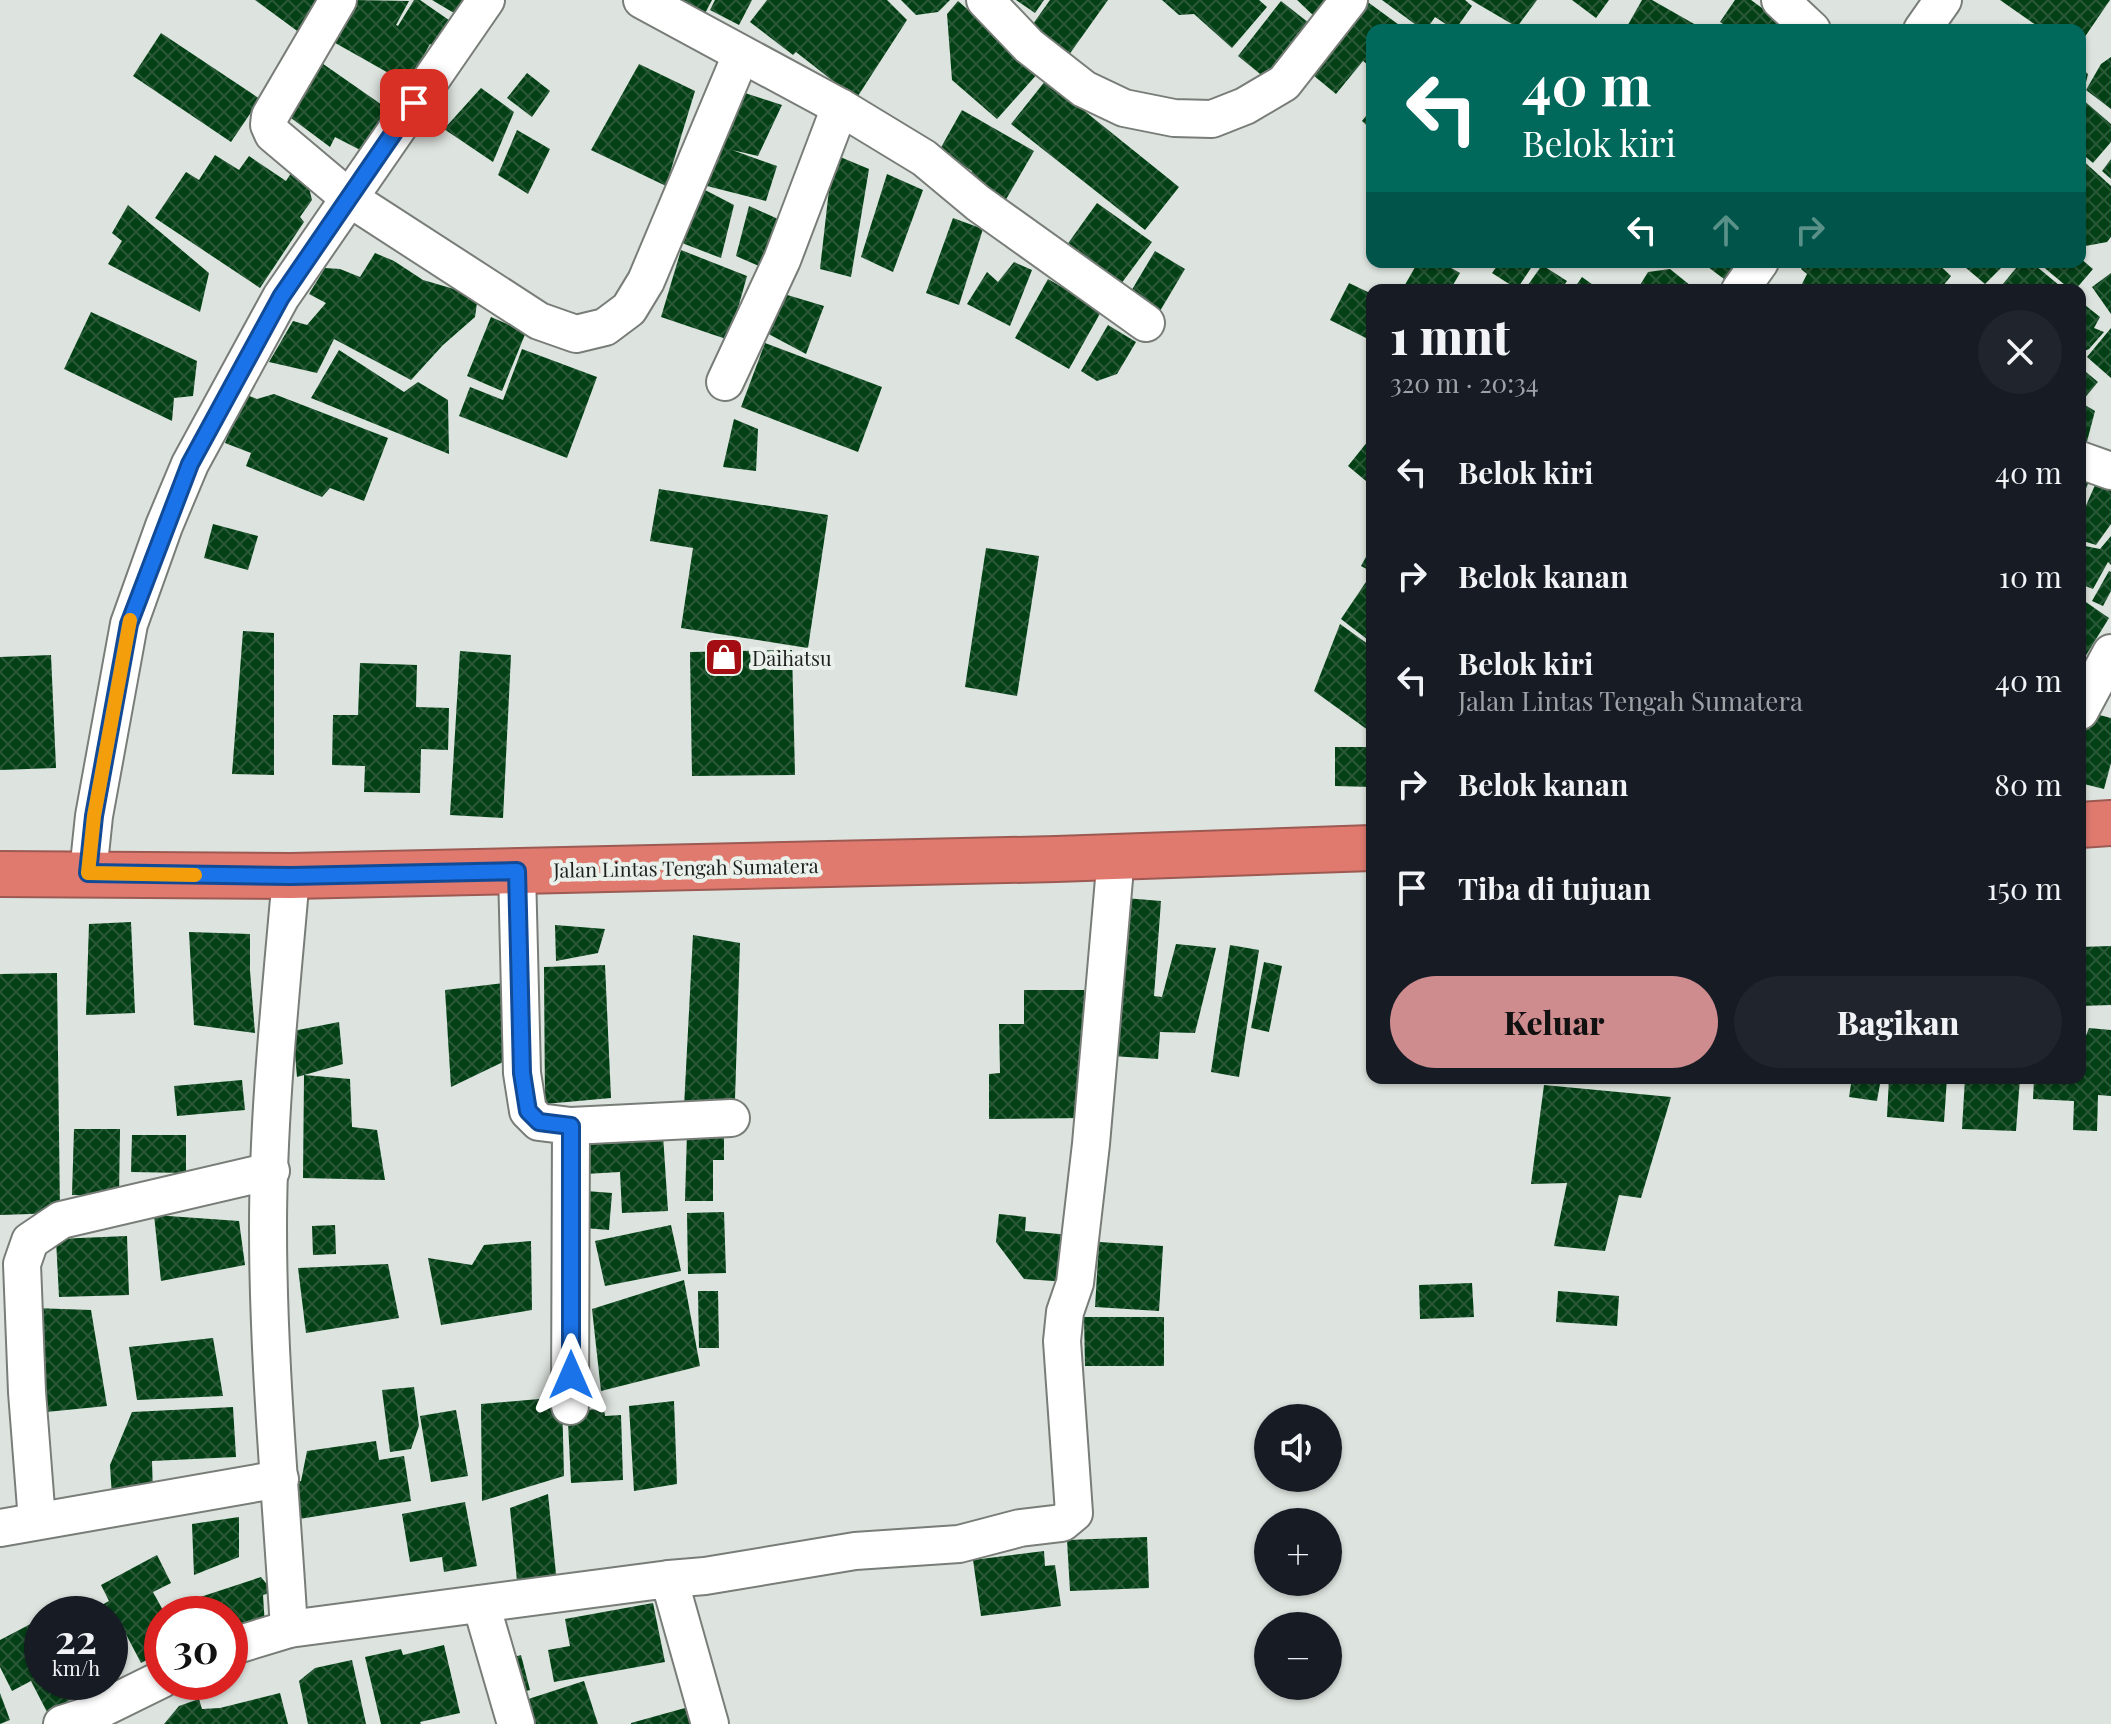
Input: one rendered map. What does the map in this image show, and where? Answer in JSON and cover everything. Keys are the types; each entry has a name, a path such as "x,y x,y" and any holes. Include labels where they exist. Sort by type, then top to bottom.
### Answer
{"highway":[{"path":"2086,825 2111,823"},
{"name":"Jalan Lintas Tengah Sumatera","path":"0,874 291,876 517,871 1116,856 1366,842"}],"street":[{"path":"338,0 270,116 269,125 278,139 349,198 539,321 576,334 605,327 629,309 646,281 741,55"},
{"path":"88,873 94,816 129,624 190,464 281,297 486,0"},
{"path":"642,0 840,107 924,158 978,203 1146,323"},
{"path":"985,0 1029,46 1084,89 1124,108 1174,118 1212,119 1245,106 1284,83 1349,0"},
{"path":"1780,0 1806,24"},
{"path":"1926,24 1943,0"},
{"path":"725,382 782,260 840,107"},
{"path":"2086,462 2111,471"},
{"path":"2086,700 2111,653"},
{"path":"248,1642 289,1629 705,1576 855,1551 959,1544 1020,1528 1062,1523 1074,1513 1062,1341 1065,1312 1077,1268 1116,856"},
{"path":"517,871 522,1073 528,1111 539,1122 571,1126 731,1118"},
{"path":"289,1629 268,1228 275,1065 291,876"},
{"path":"570,1406 571,1126"},
{"path":"37,1521 27,1392 22,1264 30,1241 61,1220 271,1171"},
{"path":"0,1528 280,1479"},
{"path":"669,1579 710,1724"},
{"path":"481,1604 516,1724"},
{"path":"62,1724 87,1716 144,1688"}],"building":[{"path":"255,0 317,0 300,33"},
{"path":"352,0 409,1 398,26 414,0 420,0 456,25 443,52 430,44 408,84 330,40"},
{"path":"432,0 469,0 454,13"},
{"path":"661,0 712,0 701,21"},
{"path":"715,0 752,0 739,25 710,10"},
{"path":"767,0 887,0 907,20 856,99 796,52 793,55 750,22"},
{"path":"901,0 950,0 938,12 916,15"},
{"path":"1016,0 1044,0 1035,13"},
{"path":"1050,0 1108,0 1066,59 1028,31"},
{"path":"1162,0 1259,0 1267,7 1232,48 1194,14 1179,15"},
{"path":"1297,0 1334,0 1317,19"},
{"path":"1365,0 1398,24 1366,24 1366,63 1363,61 1336,94 1302,66"},
{"path":"1382,0 1465,0 1472,6 1459,24 1446,24 1435,17 1430,24 1415,24"},
{"path":"1471,0 1537,0 1519,24 1512,24"},
{"path":"1572,0 1609,0 1596,18"},
{"path":"1642,0 1652,0 1694,24 1628,24"},
{"path":"1735,0 1751,0 1784,24 1723,24 1720,22"},
{"path":"2000,0 2110,0 2086,35 2086,24 2034,24"},
{"path":"958,1 1039,72 997,119 952,80 947,14"},
{"path":"1281,1 1314,27 1270,82 1238,56"},
{"path":"161,33 260,99 231,142 133,76"},
{"path":"2111,57 2111,109 2086,90 2101,64"},
{"path":"316,59 395,114 366,153 335,137 330,147 283,112"},
{"path":"639,64 695,91 666,186 591,150"},
{"path":"527,73 550,91 532,117 507,98"},
{"path":"1046,80 1179,187 1145,230 1011,124"},
{"path":"481,88 514,112 493,162 444,129"},
{"path":"736,90 782,105 758,156 732,150 777,166 766,201 703,185 723,147 712,144"},
{"path":"2086,102 2111,124 2111,142 2093,163 2086,157"},
{"path":"962,110 1034,151 1001,208 963,187 972,171 939,151"},
{"path":"517,130 550,149 528,194 498,175"},
{"path":"833,154 869,169 851,277 820,269"},
{"path":"215,155 239,170 249,156 286,181 291,173 308,184 312,200 300,217 304,222 260,288 155,218 186,172 199,180"},
{"path":"2111,159 2111,179 2102,171"},
{"path":"2086,163 2111,186 2111,237 2107,242 2086,246"},
{"path":"887,174 923,190 893,272 861,257"},
{"path":"705,190 734,205 721,258 682,243"},
{"path":"1097,203 1152,242 1118,288 1064,249"},
{"path":"128,205 209,273 200,312 108,264 122,241 112,233"},
{"path":"749,206 778,219 766,269 736,256"},
{"path":"953,218 983,229 959,305 926,293"},
{"path":"681,250 747,276 729,340 661,317"},
{"path":"1155,251 1185,269 1157,316 1127,298"},
{"path":"375,253 423,280 478,296 475,317 443,345 411,380 334,339 317,373 269,362 293,321 307,325 326,303 309,294 325,268 340,269 360,277"},
{"path":"1014,262 1032,270 1010,326 967,304 987,272 998,282"},
{"path":"2086,263 2093,269 2080,284 2064,284 2045,268 2086,268"},
{"path":"1415,268 1451,268 1460,273 1454,284 1405,284"},
{"path":"1496,268 1531,268 1520,284 1509,284 1492,273"},
{"path":"1540,268 1547,268 1567,281 1565,284 1529,284"},
{"path":"1709,268 1738,268 1728,282"},
{"path":"1942,268 1951,276 1945,284 1802,284 1807,274 1801,269"},
{"path":"1966,268 2001,268 1985,284"},
{"path":"2016,268 2038,268 2058,284 2003,284"},
{"path":"1670,269 1689,284 1641,284 1648,272"},
{"path":"2111,273 2111,314 2092,287"},
{"path":"1582,277 1592,284 1577,284"},
{"path":"1048,279 1102,310 1069,369 1015,338"},
{"path":"1349,283 1366,291 1366,338 1330,320"},
{"path":"774,291 824,306 806,354 763,331"},
{"path":"2086,306 2100,317 2094,328 2104,332 2086,350"},
{"path":"91,312 197,361 193,396 174,398 172,421 64,369"},
{"path":"491,317 526,332 502,391 467,376"},
{"path":"1108,325 1136,342 1117,374 1097,381 1081,371"},
{"path":"2111,328 2111,378 2087,357"},
{"path":"765,343 882,387 858,452 741,407"},
{"path":"522,349 597,377 567,458 459,416 470,387 503,400"},
{"path":"339,350 404,392 418,382 448,400 449,454 311,398"},
{"path":"2086,372 2098,382 2086,396"},
{"path":"244,394 257,399 274,394 388,438 364,501 330,488 322,497 246,466 251,453 225,443"},
{"path":"2086,406 2095,411 2086,445"},
{"path":"734,419 758,429 756,471 723,467"},
{"path":"1366,444 1366,481 1348,466"},
{"path":"2100,474 2111,479 2111,524 2096,545 2086,542 2086,506"},
{"path":"659,489 828,515 808,648 681,628 693,548 650,541"},
{"path":"213,524 258,536 248,570 204,558"},
{"path":"2111,536 2111,565 2108,562 2093,589 2086,586 2086,546 2100,549"},
{"path":"986,548 1039,556 1017,696 965,687"},
{"path":"2109,571 2111,591 2103,606 2092,601"},
{"path":"1366,582 1366,638 1341,619"},
{"path":"2086,602 2109,618 2086,655"},
{"path":"1340,624 1366,643 1366,729 1314,691"},
{"path":"243,631 274,633 274,775 232,774"},
{"path":"792,650 795,775 692,776 690,652"},
{"path":"460,651 511,655 503,818 450,815"},
{"path":"51,655 56,768 0,770 0,657"},
{"path":"360,663 417,665 416,707 449,708 448,750 421,749 420,793 364,792 365,766 332,765 333,715 358,715"},
{"path":"2088,712 2111,718 2111,763 2104,789 2086,784"},
{"path":"1335,747 1366,747 1366,787 1335,786"},
{"path":"1125,898 1161,901 1154,996 1162,997 1176,944 1216,948 1195,1033 1160,1032 1158,1059 1112,1056"},
{"path":"131,922 135,1013 86,1015 89,924"},
{"path":"555,925 605,929 598,953 556,961"},
{"path":"189,932 250,934 255,1033 194,1025"},
{"path":"693,935 740,943 735,1099 684,1107"},
{"path":"1230,945 1259,950 1239,1077 1211,1072"},
{"path":"2111,946 2111,1005 2086,1006 2086,947"},
{"path":"1264,962 1282,966 1269,1032 1251,1028"},
{"path":"605,965 611,1098 545,1104 544,967"},
{"path":"57,973 60,1213 0,1215 0,974"},
{"path":"504,983 503,1062 451,1087 445,990"},
{"path":"1024,990 1084,990 1085,1118 989,1119 989,1074 1000,1073 999,1024 1024,1024"},
{"path":"339,1022 343,1064 297,1077 293,1031"},
{"path":"2089,1028 2111,1030 2111,1096 2098,1095 2097,1131 2073,1130 2074,1101 2033,1099 2034,1084 2086,1084 2086,1036"},
{"path":"304,1075 350,1079 352,1127 377,1130 385,1180 303,1178"},
{"path":"242,1080 245,1110 177,1116 174,1086"},
{"path":"1851,1084 1880,1084 1877,1101 1849,1097"},
{"path":"1889,1084 1947,1084 1944,1122 1887,1117"},
{"path":"1965,1084 2020,1084 2016,1131 1962,1129"},
{"path":"1544,1085 1671,1097 1641,1198 1619,1195 1605,1251 1554,1246 1567,1183 1531,1184"},
{"path":"74,1129 120,1129 119,1196 72,1195"},
{"path":"687,1132 724,1133 724,1160 713,1160 713,1201 685,1201"},
{"path":"132,1135 186,1135 186,1173 131,1172"},
{"path":"663,1135 668,1211 622,1213 620,1172 585,1174 583,1140"},
{"path":"586,1191 612,1193 609,1230 584,1228"},
{"path":"724,1212 726,1273 688,1274 687,1213"},
{"path":"999,1214 1026,1217 1025,1231 1071,1235 1069,1282 1024,1279 996,1242"},
{"path":"154,1215 239,1221 245,1265 161,1281"},
{"path":"335,1225 336,1254 313,1255 312,1226"},
{"path":"671,1225 681,1271 605,1286 595,1241"},
{"path":"127,1236 129,1295 59,1297 56,1239"},
{"path":"531,1241 532,1310 441,1325 428,1258 472,1265 484,1245"},
{"path":"1099,1242 1163,1246 1159,1311 1095,1307"},
{"path":"388,1264 399,1318 306,1333 298,1268"},
{"path":"684,1280 700,1366 601,1391 592,1309"},
{"path":"1472,1283 1474,1317 1420,1319 1419,1285"},
{"path":"698,1291 718,1291 719,1348 699,1348"},
{"path":"1558,1291 1619,1296 1617,1326 1556,1322"},
{"path":"34,1308 91,1310 107,1406 36,1413"},
{"path":"1084,1317 1164,1317 1164,1366 1085,1366"},
{"path":"213,1338 223,1396 137,1400 129,1347"},
{"path":"414,1387 419,1426 411,1449 390,1452 382,1390"},
{"path":"562,1397 564,1476 482,1501 481,1404"},
{"path":"674,1401 677,1484 634,1491 629,1406"},
{"path":"233,1407 236,1457 152,1461 153,1494 112,1497 110,1465 132,1412"},
{"path":"604,1409 605,1416 621,1415 623,1480 571,1483 568,1422 579,1422 579,1410"},
{"path":"456,1410 468,1476 431,1482 420,1416"},
{"path":"376,1441 379,1460 404,1456 411,1501 293,1520 287,1483 301,1481 307,1451"},
{"path":"548,1494 556,1574 517,1581 510,1508"},
{"path":"465,1502 477,1566 444,1572 442,1557 410,1562 402,1514"},
{"path":"239,1517 239,1557 194,1575 192,1524"},
{"path":"1147,1537 1149,1588 1070,1591 1067,1540"},
{"path":"1044,1551 1045,1566 1055,1565 1061,1606 981,1616 973,1560"},
{"path":"157,1555 171,1583 153,1592 155,1596 144,1596 144,1661 141,1663 128,1638 128,1596 106,1596 101,1585"},
{"path":"261,1577 273,1592 263,1595 265,1626 248,1629 248,1596 203,1596"},
{"path":"653,1603 665,1662 554,1682 548,1650 570,1646 565,1619"},
{"path":"24,1627 24,1685 12,1691 0,1667 0,1640"},
{"path":"444,1645 460,1713 421,1724 381,1724 365,1657 401,1649 403,1655"},
{"path":"521,1655 530,1690 516,1694 506,1659"},
{"path":"352,1660 366,1724 308,1724 299,1681 315,1668"},
{"path":"584,1681 598,1724 527,1724 519,1702"},
{"path":"0,1693 10,1720 0,1724"},
{"path":"280,1693 288,1724 164,1724 179,1706 196,1700 199,1700 202,1709 220,1708"},
{"path":"41,1700 70,1700 47,1712"},
{"path":"685,1708 690,1724 631,1724 631,1723"}],"slow traffic":[{"path":"130,620 94,816 88,873 195,875"}],"place":[{"name":"Daihatsu","path":"724,657"}],"route":[{"path":"414,103 281,297 190,464 129,624 94,816 88,873 291,876 517,871 522,1073 528,1111 539,1122 571,1126 571,1375"}]}
